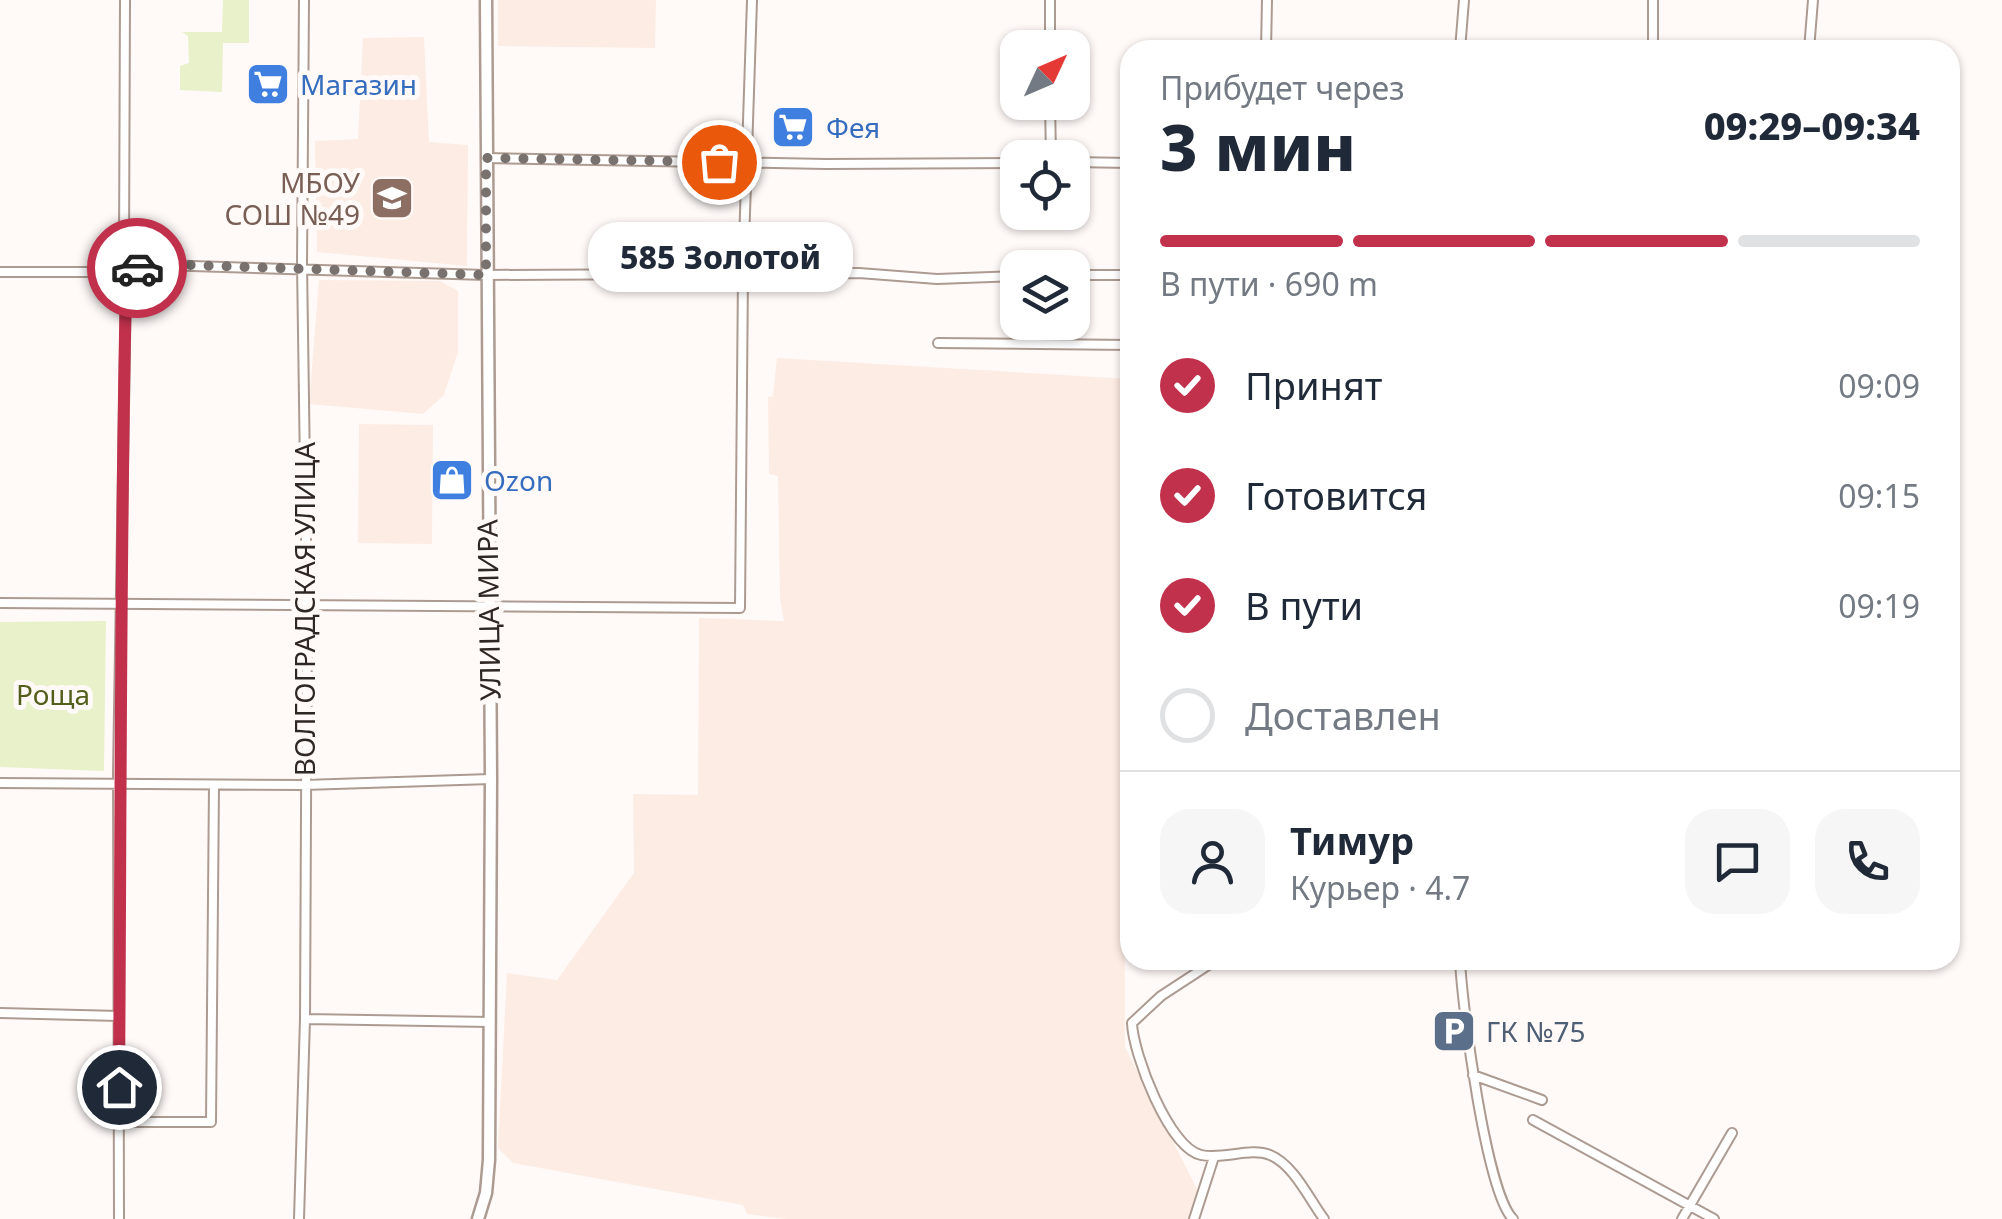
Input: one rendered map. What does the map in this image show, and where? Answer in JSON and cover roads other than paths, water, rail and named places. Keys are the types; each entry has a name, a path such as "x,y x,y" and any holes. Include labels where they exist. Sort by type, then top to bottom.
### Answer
{"main road":[{"name":"УЛИЦА МИРА","path":"478,1219 488,1178 490,1022 486,0"}],"street":[{"path":"119,1219 118,785 129,268 124,251 125,0"},
{"name":"ВОЛГОГРАДСКАЯ УЛИЦА","path":"299,1219 305,1020 307,605 302,268 304,0"},
{"path":"0,603 740,608 742,274 752,0"},
{"path":"1050,0 1050,30"},
{"path":"1266,40 1267,0"},
{"path":"1653,0 1653,40"},
{"path":"1810,40 1813,0"},
{"path":"1461,40 1464,1"},
{"path":"486,158 1000,162"},
{"path":"1090,162 1120,162"},
{"path":"112,272 120,262 129,268 159,264 486,275 858,273 937,279 1000,277"},
{"path":"0,272 112,272 126,282"},
{"path":"1090,275 1120,275"},
{"path":"938,343 1120,345"},
{"path":"0,783 214,785 491,779"},
{"path":"119,1122 211,1122 214,785"},
{"path":"1201,970 1161,996 1132,1023 1133,1041 1143,1068 1174,1132 1195,1154 1214,1157 1260,1152 1273,1156 1286,1166 1324,1219"},
{"path":"1461,970 1473,1075 1501,1204 1513,1219"},
{"path":"0,1014 120,1016"},
{"path":"305,1020 490,1022"},
{"path":"1473,1075 1542,1100"},
{"path":"1533,1120 1714,1219"},
{"path":"1682,1219 1732,1133"},
{"path":"1194,1219 1214,1157"}],"place":[{"name":"Магазин","path":"268,84"},
{"name":"Фея","path":"793,127"},
{"name":"585 Золотой","path":"719,162"},
{"name":"МБОУ СОШ №49","path":"392,198"},
{"name":"Ozon","path":"452,480"},
{"name":"ГК №75","path":"1454,1031"}],"park label":[{"name":"Роща","path":"53,694"}]}
